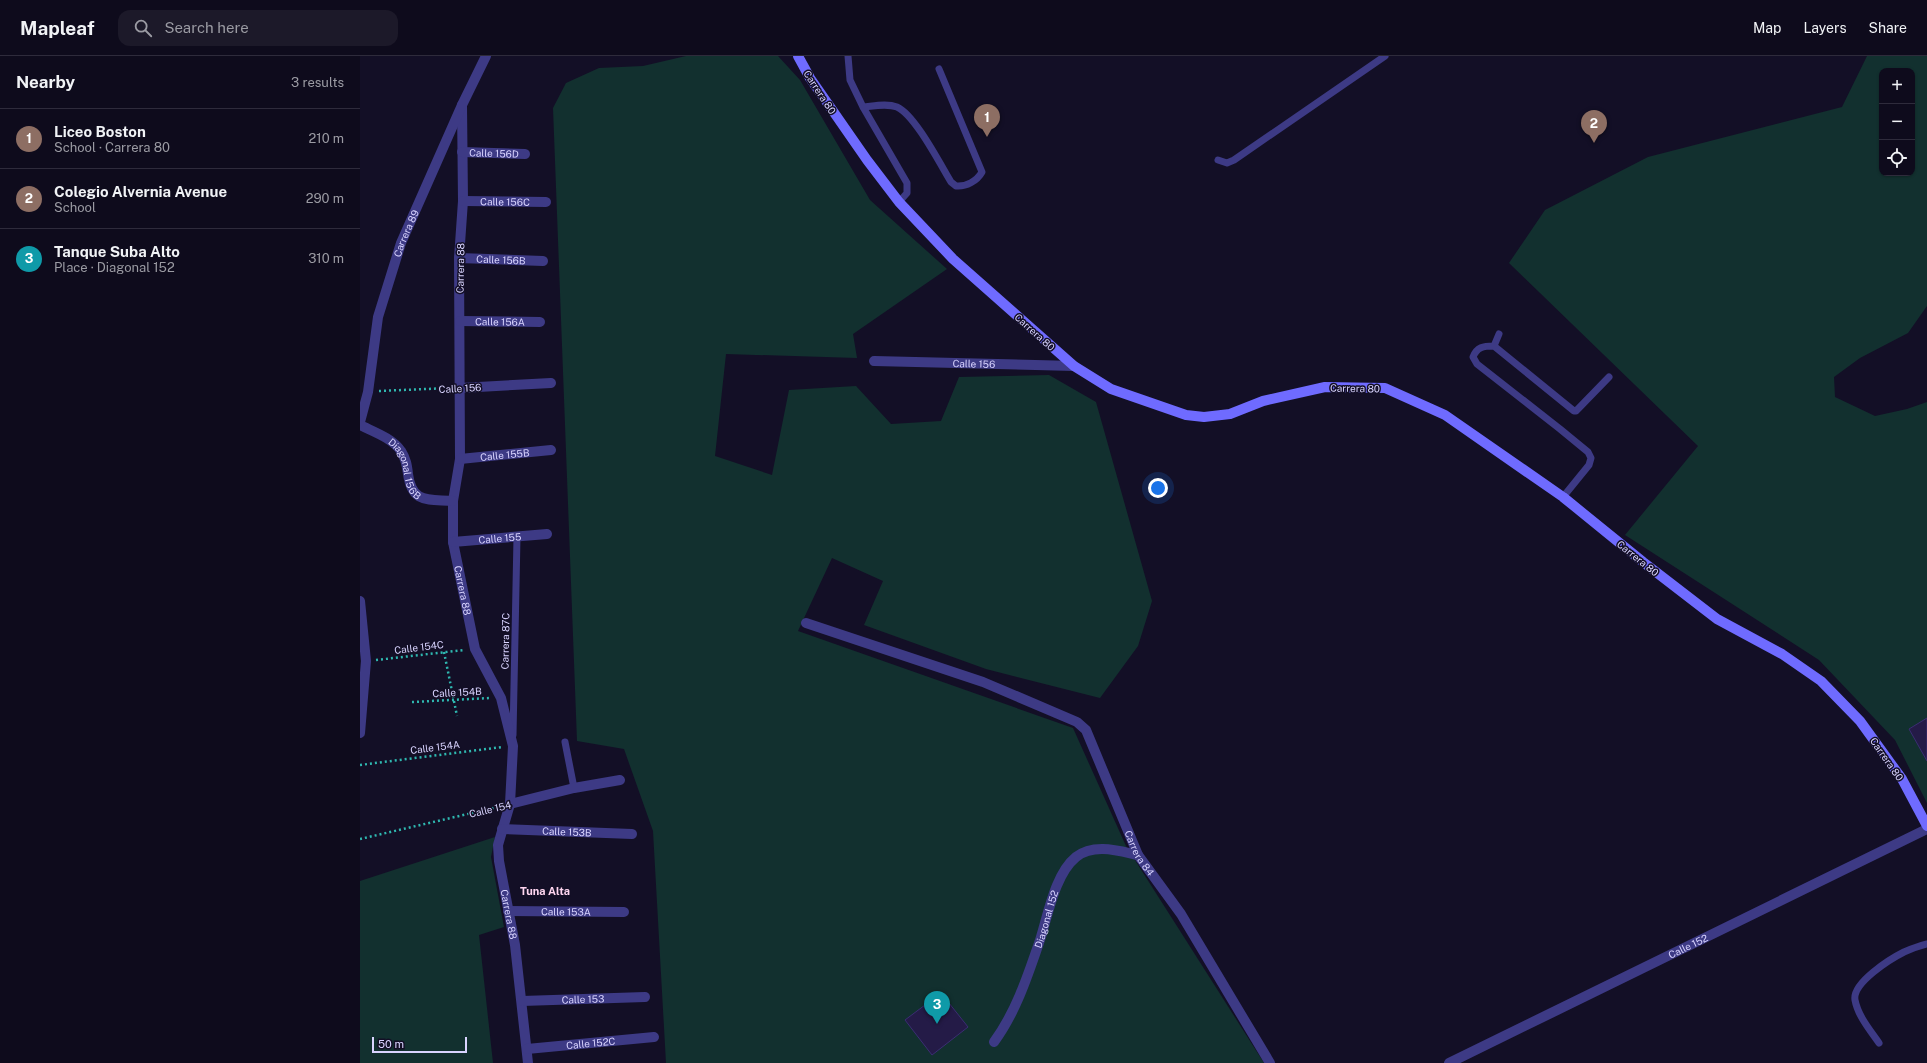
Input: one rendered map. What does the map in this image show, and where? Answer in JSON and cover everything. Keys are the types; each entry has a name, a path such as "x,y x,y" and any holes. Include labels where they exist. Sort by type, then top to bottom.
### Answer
{"street":[{"name":"Carrera 89","path":"360,424 368,392 378,317 401,242 462,105 486,56"},
{"name":"Carrera 80","path":"798,56 810,78 862,154 899,202 953,258 1074,366 1111,389 1186,415 1204,417 1230,414 1263,401 1325,387 1385,388 1445,415 1563,497 1643,562 1717,619 1782,654 1821,681 1860,722 1902,779 1927,827"},
{"name":"Carrera 88","path":"462,105 464,201 459,258 460,459 453,501 453,542 475,648 501,698 513,746 510,804 498,845 499,860 515,945 528,1063"},
{"name":"Calle 156D","path":"462,152 525,154"},
{"name":"Calle 156C","path":"464,201 546,202"},
{"name":"Calle 156B","path":"459,258 543,261"},
{"name":"Calle 156A","path":"460,321 540,322"},
{"name":"Calle 156","path":"874,361 1074,366"},
{"name":"Calle 156","path":"460,388 551,383"},
{"name":"Diagonal 156B","path":"360,424 393,442 401,451 407,461 410,486 413,493 418,497 453,501"},
{"name":"Calle 155B","path":"460,459 550,450"},
{"name":"Calle 155","path":"453,542 547,534"},
{"path":"360,601 366,661 360,733"},
{"name":"Carrera 84","path":"806,623 983,682 1077,722 1086,730 1138,855 1181,914 1270,1063"},
{"name":"Calle 154","path":"510,804 574,788 620,780"},
{"name":"Calle 152","path":"1449,1063 1927,827"},
{"name":"Calle 153B","path":"502,829 632,834"},
{"name":"Diagonal 152","path":"994,1042 1001,1033 1023,988 1059,882 1069,865 1077,856 1091,851 1109,849 1138,855"},
{"name":"Calle 153A","path":"508,912 624,912"},
{"name":"Calle 153","path":"522,1001 645,997"},
{"name":"Calle 152C","path":"527,1049 654,1038"}],"lane":[{"path":"848,56 850,80 863,107 907,184 907,193 899,202"},
{"path":"1218,160 1227,163 1234,160 1385,56"},
{"path":"863,107 885,105 897,107 910,116 952,182 956,186 962,187 979,178 982,172 939,69"},
{"path":"1494,346 1499,334"},
{"path":"1563,497 1592,458 1588,452 1560,429 1477,364 1473,357 1475,351 1483,346 1494,346 1574,411 1576,411 1608,377"},
{"name":"Carrera 87C","path":"513,746 517,536"},
{"path":"565,742 574,788"},
{"path":"1879,1043 1857,1010 1854,998 1861,984 1876,970 1903,952 1927,944"}],"path":[{"name":"Calle 156","path":"368,392 460,388"},
{"name":"Calle 154C","path":"366,661 475,648"},
{"path":"444,652 457,716"},
{"name":"Calle 154B","path":"412,702 501,698"},
{"name":"Calle 154A","path":"360,765 513,746"},
{"name":"Calle 154","path":"360,839 510,804"}],"green space":[{"path":"686,56 778,56 800,80 870,200 947,269 853,334 857,358 726,354 715,456 772,475 789,390 856,386 891,424 941,421 959,377 1049,375 1096,402 1152,601 1138,646 1100,698 986,669 864,625 883,581 832,558 798,631 1073,728 1126,846 1264,1063 666,1063 653,831 624,749 577,741 553,108 566,83 599,68 643,66"},
{"path":"1867,56 1927,56 1927,306 1908,333 1860,358 1834,377 1835,397 1875,416 1907,409 1927,402 1927,803 1895,740 1819,660 1625,535 1698,446 1509,263 1545,210 1648,157 1842,107"},
{"path":"495,837 491,857 504,927 479,935 493,1063 360,1063 360,881"}],"building":[{"path":"1927,718 1927,761 1909,729"},
{"path":"941,993 968,1027 932,1055 905,1020"}],"place":[{"name":"Liceo Boston","path":"987,137"},
{"name":"Colegio Alvernia Avenue","path":"1594,143"},
{"name":"Tanque Suba Alto","path":"937,1024"}],"district":[{"name":"Tuna Alta","path":"545,891"}]}
